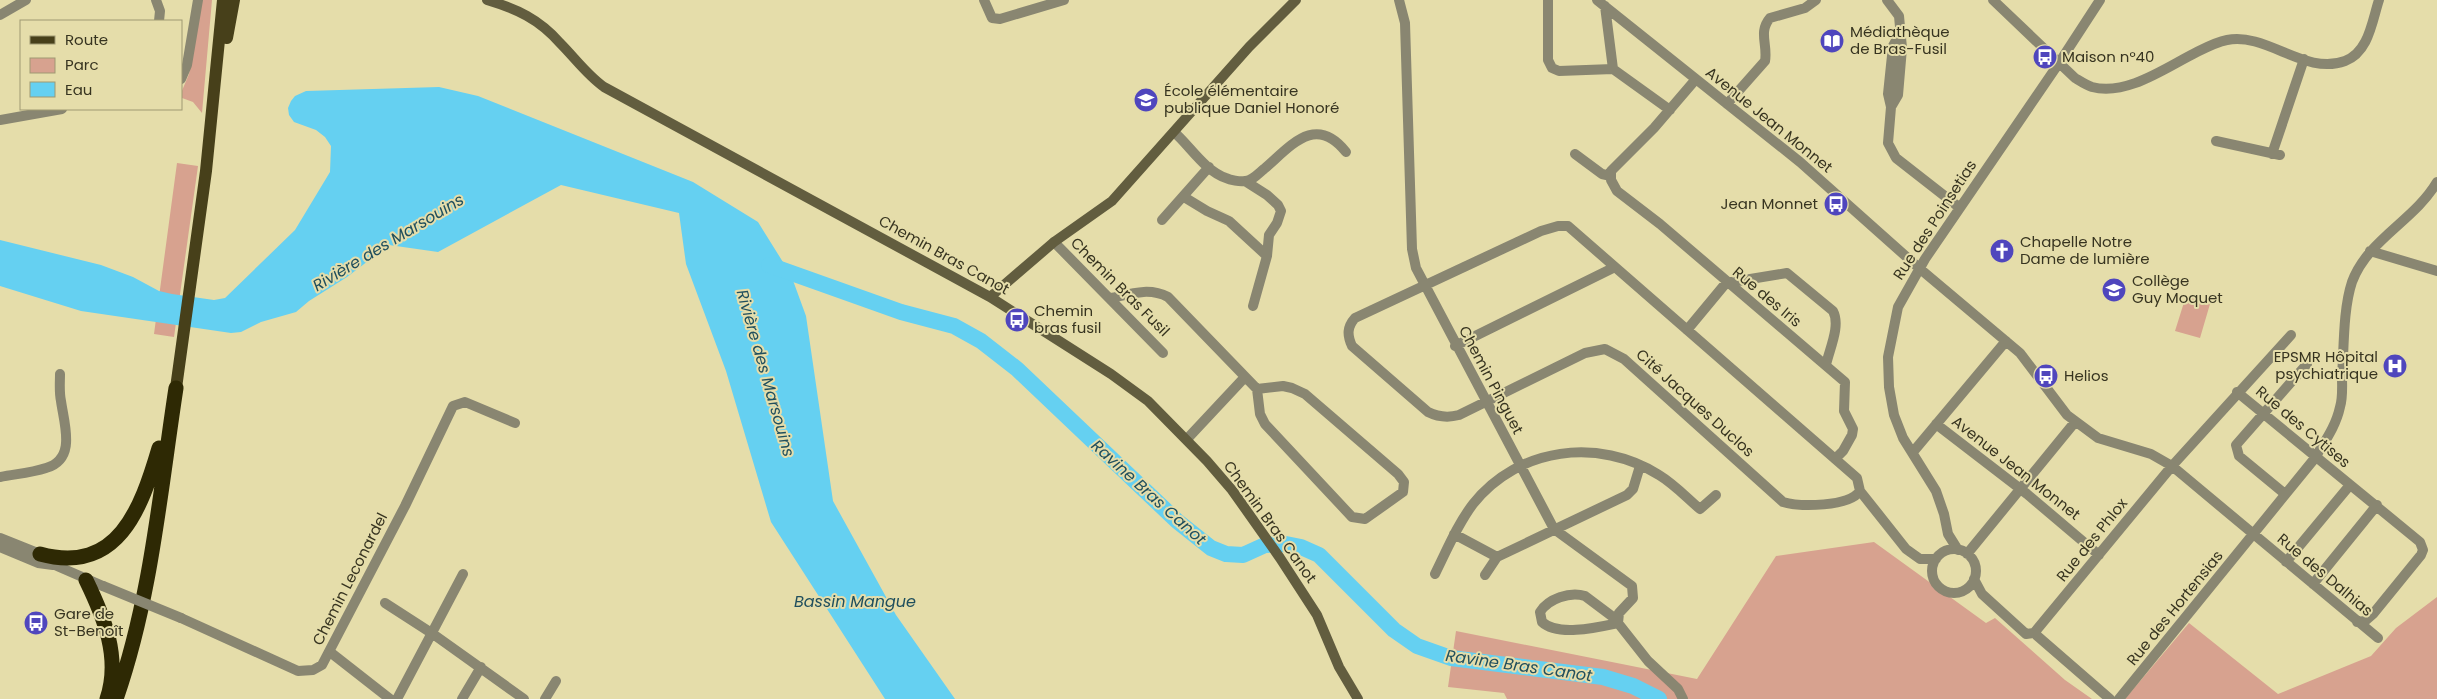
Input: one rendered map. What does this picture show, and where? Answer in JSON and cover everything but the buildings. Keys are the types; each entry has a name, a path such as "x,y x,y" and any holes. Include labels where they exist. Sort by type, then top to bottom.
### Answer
{"highway":[{"path":"40,554 64,560 86,556 110,544 130,523 148,485 176,388"},
{"path":"116,699 139,624 176,388"},
{"path":"86,580 105,623 110,645 112,666 107,699"}],"main road":[{"path":"176,388 206,172 223,0"},
{"path":"216,84 234,0"},
{"path":"226,43 239,16 243,0"}],"street":[{"path":"0,15 26,0"},
{"path":"156,0 160,10 159,20"},
{"path":"182,72 186,44 198,0"},
{"name":"Chemin Bras Canot","path":"487,0 516,9 528,16 550,33 588,74 604,87 990,297 1111,374 1148,401 1186,439 1232,490 1259,528 1317,616 1339,668 1358,699"},
{"path":"984,0 992,18 1000,19 1064,0"},
{"path":"990,297 1054,242 1112,201 1249,47 1296,0"},
{"name":"Chemin Pinguet","path":"1399,0 1405,23 1412,249 1416,268 1455,346 1554,529 1632,586 1633,598 1619,612 1618,622"},
{"path":"1548,0 1548,60 1552,68 1559,71 1614,69 1670,110"},
{"path":"1727,104 1765,61 1763,33 1770,18 1805,8 1816,0"},
{"path":"1887,0 1899,16 1899,35 1893,46 1888,94 1891,107 1887,134 1891,151 1896,158 1960,208"},
{"path":"1993,0 2075,78 2091,87 2110,88 2129,86 2212,44 2228,39 2255,41 2304,59 2334,64 2356,55 2364,45 2379,0"},
{"name":"Rue des Poinsetias","path":"1945,551 1948,534 1944,514 1936,491 1903,438 1894,415 1889,387 1888,357 1898,306 1919,268 2100,0"},
{"path":"1601,3 1614,69"},
{"name":"Avenue Jean Monnet","path":"1601,3 1800,162 1919,268 2006,341"},
{"path":"2216,141 2276,155 2304,59"},
{"path":"1611,176 1612,171 1696,80"},
{"path":"0,120 56,110"},
{"path":"1174,132 1210,167 1226,178 1245,181 1268,195 1281,211 1277,223 1269,235 1266,256 1253,306"},
{"path":"1245,181 1258,174 1302,137 1312,133 1322,134 1339,144 1346,152"},
{"name":"Rue des Iris","path":"1575,154 1602,174 1611,176 1613,185 1618,191 1660,224 1726,283 1826,365 1846,385 1844,411 1853,429 1849,443 1836,459"},
{"path":"1162,220 1210,167"},
{"name":"Rue des Dalhias","path":"2254,534 2315,458 2334,427 2341,406 2348,303 2352,284 2358,270 2370,251 2428,198 2437,182"},
{"path":"1184,197 1207,211 1229,221 1266,256"},
{"name":"Cité Jacques Duclos","path":"1860,491 1851,500 1806,506 1783,502 1624,359 1604,349 1585,353 1486,403 1451,417 1428,412 1352,346 1348,332 1355,318 1541,232 1558,226 1568,226 1857,478 1860,491 1906,549 1920,559 1932,572"},
{"name":"Chemin Bras Fusil","path":"1054,242 1164,353"},
{"path":"2370,251 2437,271"},
{"path":"1455,346 1615,267"},
{"path":"1687,330 1726,283 1787,273 1833,311 1836,325 1826,365"},
{"path":"1111,298 1141,292 1155,292 1168,297 1257,389 1260,414 1265,424 1352,517 1365,519 1403,492 1404,482 1398,474 1305,394 1283,386 1257,389"},
{"name":"Rue des Phlox","path":"2034,633 2172,466 2290,335"},
{"path":"1913,452 2006,341"},
{"name":"Rue des Dalhias","path":"2006,341 2020,353 2057,404 2075,422 2098,438 2151,454 2172,466 2378,638"},
{"path":"2286,494 2239,456 2236,449 2238,442 2265,414 2307,364"},
{"path":"0,477 47,468 57,463 64,454 67,438 60,400 60,374"},
{"path":"1186,439 1245,377"},
{"name":"Rue des Cytises","path":"2237,392 2315,458 2377,505 2420,542 2423,550 2374,614 2365,621 2357,622"},
{"name":"Chemin Leconardel","path":"57,566 86,580 181,618 298,671 312,670 322,665 330,652 405,506 453,406 465,402 515,423"},
{"path":"1963,552 2021,489 2075,422"},
{"name":"Avenue Jean Monnet","path":"1936,424 2021,489 2099,555"},
{"path":"1435,574 1462,519 1484,491 1519,465 1544,456 1600,453 1622,458 1659,475 1700,509 1716,495"},
{"path":"1485,575 1498,556 1627,495 1633,489 1640,466"},
{"name":"Rue des Cytises","path":"2286,562 2350,485"},
{"path":"2313,584 2377,505"},
{"path":"1454,534 1498,556"},
{"name":"Rue des Poinsetias","path":"1948,534 1963,552"},
{"name":"Rue des Hortensias","path":"2118,699 2254,534"},
{"path":"0,538 40,554 57,566"},
{"path":"0,548 38,563 57,566"},
{"path":"1982,594 1964,590 1954,593 1943,590 1935,582 1932,572 1936,559 1945,551 1963,552 1974,563 1974,579 1982,594 2026,634 2034,633 2110,699"},
{"path":"1920,559 1936,559"},
{"path":"397,699 463,574"},
{"path":"1964,590 1974,579"},
{"path":"1618,622 1582,630 1551,628 1542,622 1540,612 1549,602 1579,594 1585,596 1618,622 1648,661 1678,689 1684,699"},
{"path":"385,603 481,667 524,699"},
{"path":"330,652 390,699"},
{"path":"462,699 481,667"},
{"path":"545,699 556,682"}],"green space":[{"path":"202,0 212,0 202,113 193,102 182,98 182,91 189,74"},
{"path":"177,163 198,166 174,337 154,334"},
{"path":"2186,296 2210,304 2200,338 2175,331"},
{"path":"1874,542 1986,623 1995,618 2065,680 2092,699 1507,699 1504,693 1448,687 1456,631 1697,679 1776,556"},
{"path":"2437,597 2437,699 2125,699 2189,623 2278,694 2371,656 2396,628"}],"water":[{"path":"439,87 478,96 693,182 758,222 791,275 806,316 833,501 896,615 955,699 885,699 771,522 726,371 686,264 679,213 561,185 438,252 389,245 296,312 261,322 241,332 231,333 81,311 0,286 0,240 101,265 133,277 159,291 214,300 225,298 295,230 330,172 331,146 325,137 316,130 294,122 289,115 288,108 295,96 306,91"}],"waterway":[{"name":"Ravine Bras Canot","path":"769,265 901,312 954,326 981,341 1017,369 1177,521 1211,548 1226,554 1243,555 1265,545 1286,544 1301,547 1319,555 1394,630 1417,646 1451,658 1603,677 1633,686 1659,699"}],"place":[{"name":"Médiathèque de Bras-Fusil","path":"1832,41"},
{"name":"Maison n°40","path":"2045,57"},
{"name":"École élémentaire publique Daniel Honoré","path":"1146,100"},
{"name":"Jean Monnet","path":"1836,204"},
{"name":"Chapelle Notre Dame de lumière","path":"2002,251"},
{"name":"Collège Guy Moquet","path":"2114,290"},
{"name":"Chemin bras fusil","path":"1017,320"},
{"name":"EPSMR Hôpital psychiatrique","path":"2395,366"},
{"name":"Helios","path":"2046,376"},
{"name":"Gare de St-Benoît","path":"36,623"}],"water label":[{"name":"Rivière des Marsouins","path":"388,242"},
{"name":"Rivière des Marsouins","path":"766,373"},
{"name":"Bassin Mangue","path":"855,601"}]}
